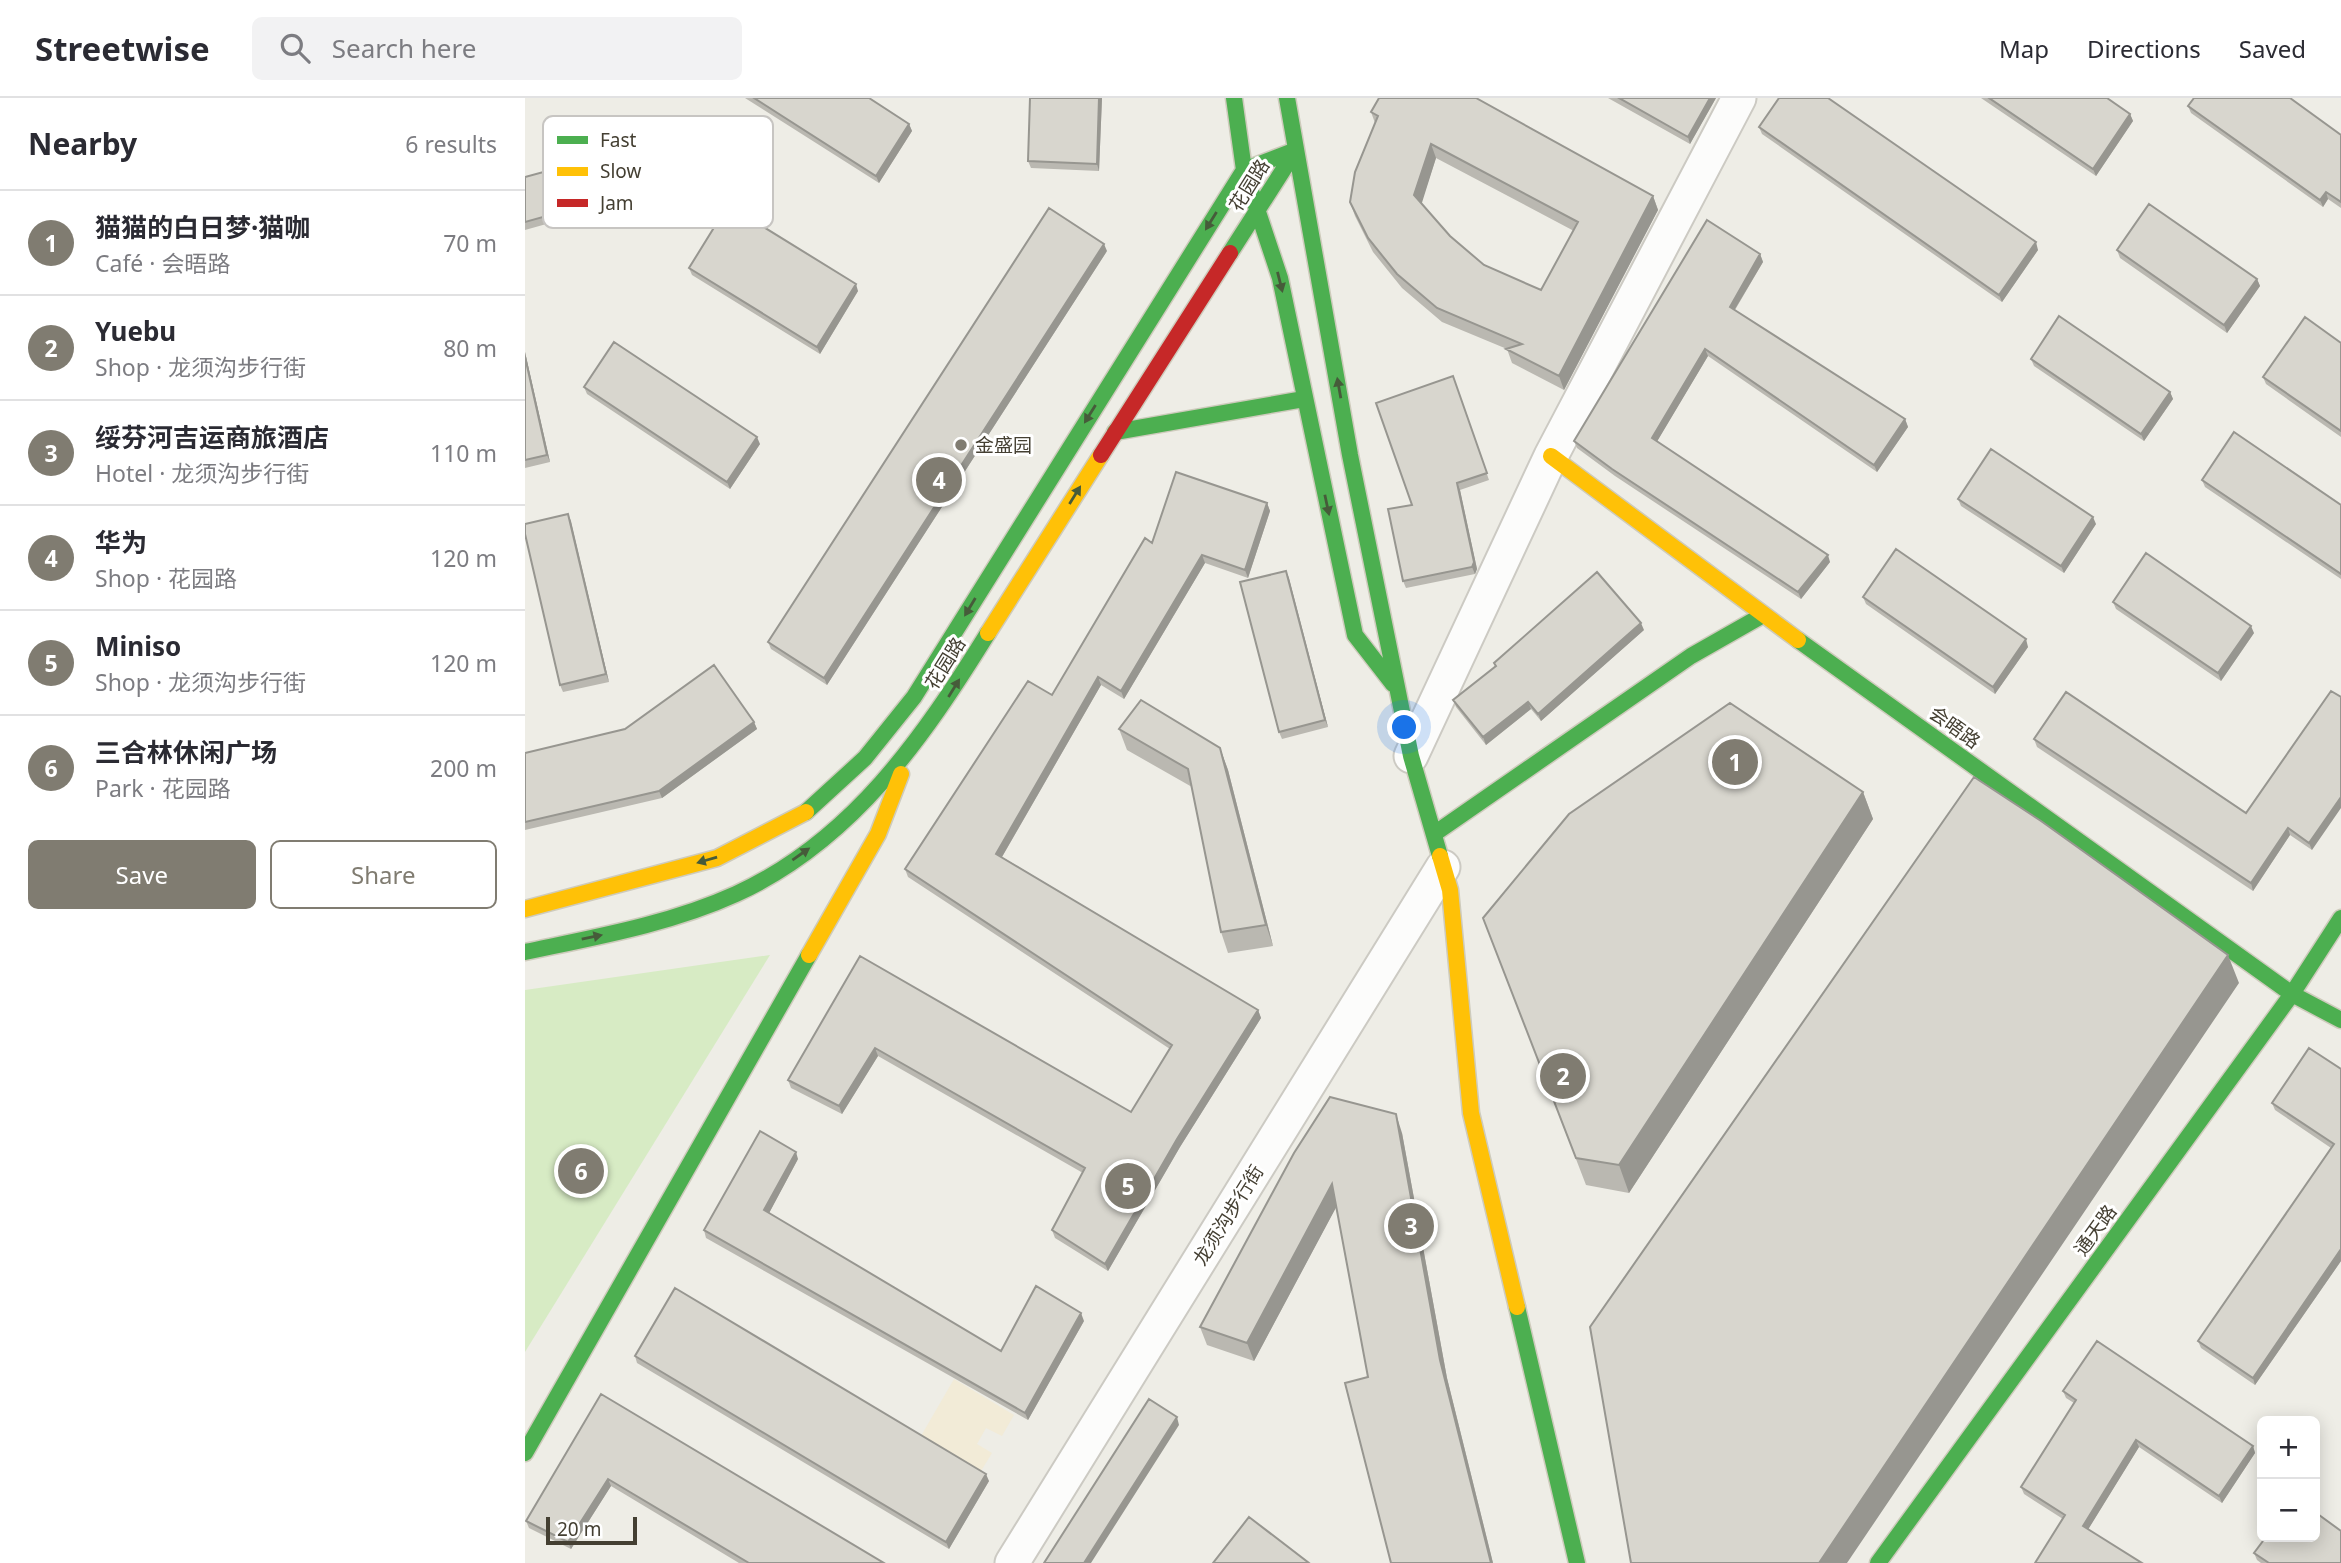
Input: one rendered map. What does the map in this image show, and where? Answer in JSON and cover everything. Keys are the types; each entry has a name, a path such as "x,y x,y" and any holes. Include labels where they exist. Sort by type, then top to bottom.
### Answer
{"main road":[{"path":"1234,98 1244,170 1280,278 1355,635 1397,690"},
{"path":"1287,98 1350,455 1397,690 1411,756 1450,890 1471,1113 1577,1563"},
{"name":"花园路","path":"525,909 716,858 806,812 865,758 914,697 1244,170 1296,150"},
{"name":"花园路","path":"525,952 609,934 702,908 745,889 801,855 843,822 880,787 910,753 939,712 1296,150"},
{"path":"1115,432 1304,399"},
{"name":"会晤路","path":"1551,456 1763,615 2293,994 2341,1020"},
{"path":"1434,834 1691,656 1763,615"},
{"path":"525,1453 878,834 910,753"},
{"name":"通天路","path":"1878,1563 2293,994 2341,918"}],"street":[{"path":"1411,756 1551,456 1739,98"},
{"name":"龙须沟步行街","path":"1012,1563 1443,867"}],"shaded area":[{"path":"954,1379 1014,1415 1002,1436 986,1428 977,1444 992,1453 981,1471 921,1436"}],"green space":[{"path":"770,955 525,1352 525,990"}],"building":[{"path":"754,98 869,98 909,124 876,176"},
{"path":"1030,98 1099,98 1097,164 1028,161"},
{"path":"1379,98 1476,98 1653,196 1559,376 1506,349 1522,344 1437,308 1397,274 1368,238 1350,202 1355,172 1378,116 1371,112","holes":["1431,144 1578,222 1541,290 1484,265 1450,236 1414,195"]},
{"path":"1619,98 1710,98 1688,137"},
{"path":"1779,98 1828,98 2036,242 1999,295 1759,127"},
{"path":"1989,98 2107,98 2130,114 2093,169"},
{"path":"2194,98 2290,98 2341,135 2341,202 2326,192 2320,200 2188,106"},
{"path":"543,172 543,217 525,222 525,177"},
{"path":"2149,204 2257,279 2224,325 2117,250"},
{"path":"1049,208 1104,244 824,678 768,642"},
{"path":"1707,220 1760,254 1730,307 1905,419 1874,465 1705,349 1652,438 1828,555 1798,592 1574,441"},
{"path":"714,228 765,228 856,284 817,347 689,268"},
{"path":"2059,316 2170,392 2141,434 2031,359"},
{"path":"2305,317 2341,343 2341,431 2263,377"},
{"path":"614,342 757,437 727,482 584,387"},
{"path":"525,357 547,455 525,460"},
{"path":"1453,376 1487,473 1457,483 1474,562 1472,567 1403,581 1388,509 1412,505 1376,403"},
{"path":"2234,432 2341,505 2341,574 2202,480"},
{"path":"1991,449 2093,517 2061,566 1958,499"},
{"path":"1176,472 1267,503 1245,570 1202,555 1121,691 1098,677 996,854 1258,1010 1177,1139 1105,1264 1052,1230 1085,1168 875,1048 839,1106 788,1080 860,956 1131,1112 1172,1045 905,869 1028,681 1052,695 1145,538 1152,543"},
{"path":"568,514 606,674 560,685 525,534 525,524"},
{"path":"1896,549 2026,639 1993,687 1863,597"},
{"path":"2146,553 2251,626 2218,673 2113,602"},
{"path":"1286,571 1325,720 1279,732 1240,582"},
{"path":"1597,572 1641,623 1538,714 1528,702 1483,737 1453,700 1496,666 1494,663"},
{"path":"714,665 754,722 659,791 525,822 525,753 625,729"},
{"path":"2331,691 2341,697 2341,797 2309,843 2288,828 2251,883 2034,739 2066,692 2246,813"},
{"path":"1141,700 1220,748 1266,925 1221,932 1188,769 1119,729"},
{"path":"1730,703 1863,792 1619,1165 1576,1158 1483,918 1569,814"},
{"path":"1974,777 2041,821 2228,955 1819,1563 1631,1563 1590,1327"},
{"path":"2309,1048 2341,1069 2341,1249 2253,1378 2198,1341 2334,1144 2272,1103"},
{"path":"1330,1097 1396,1114 1440,1360 1491,1563 1391,1563 1345,1383 1368,1377 1332,1184 1247,1343 1200,1327 1294,1153"},
{"path":"760,1131 796,1152 764,1210 1001,1351 1036,1286 1081,1313 1025,1413 704,1230"},
{"path":"675,1288 986,1474 946,1542 635,1356"},
{"path":"2097,1341 2253,1446 2219,1496 2136,1440 2083,1526 2142,1563 2035,1563 2065,1515 2021,1487 2076,1400 2063,1391"},
{"path":"601,1394 884,1563 749,1563 608,1479 568,1542 526,1521"},
{"path":"1149,1399 1177,1417 1084,1563 1044,1563"},
{"path":"2320,1516 2341,1531 2341,1563 2269,1563 2254,1553 2262,1542 2320,1542"},
{"path":"1249,1517 1309,1563 1213,1563"}],"traffic: fast":[{"path":"1234,98 1244,170 1280,278 1355,635 1393,684"},
{"path":"1287,98 1350,455 1411,756 1440,856"},
{"path":"806,812 865,758 914,697 1244,170 1296,150"},
{"path":"1230,253 1296,150"},
{"path":"1115,432 1304,399"},
{"path":"1434,834 1691,656 1763,615"},
{"path":"525,952 632,929 685,914 736,894 777,872 815,846 850,816 910,748 938,711 988,633"},
{"path":"1798,640 2292,994 2341,1020"},
{"path":"1878,1563 2292,994 2341,918"},
{"path":"525,1453 809,955"},
{"path":"1517,1307 1577,1563"}],"traffic: slow":[{"path":"988,633 1101,455"},
{"path":"1551,456 1798,640"},
{"path":"809,955 878,834 901,774"},
{"path":"525,909 717,858 806,812"},
{"path":"1440,856 1450,890 1471,1113 1517,1307"}],"traffic: jam":[{"path":"1101,455 1230,253"}],"place":[{"name":"金盛园","path":"961,445"},
{"name":"华为","path":"939,480"},
{"name":"猫猫的白日梦·猫咖","path":"1735,762"},
{"name":"Yuebu","path":"1563,1076"},
{"name":"三合林休闲广场","path":"581,1171"},
{"name":"Miniso","path":"1128,1186"},
{"name":"绥芬河吉运商旅酒店","path":"1411,1226"}]}
